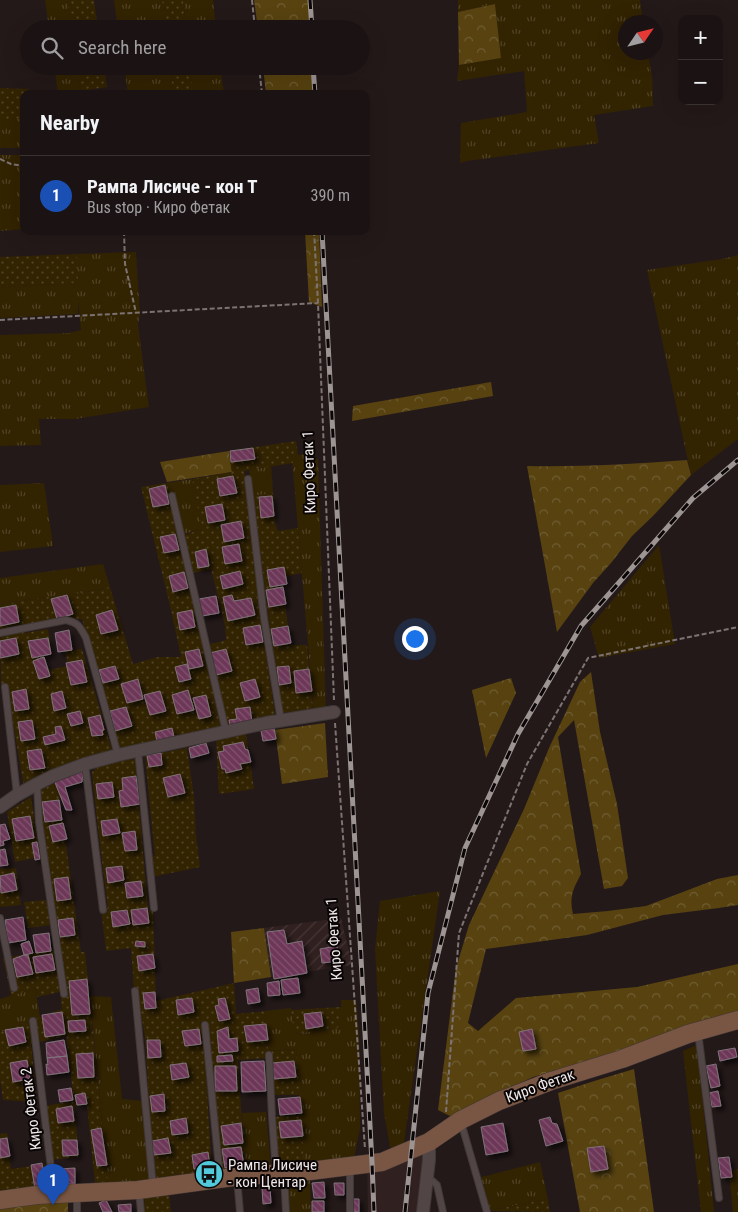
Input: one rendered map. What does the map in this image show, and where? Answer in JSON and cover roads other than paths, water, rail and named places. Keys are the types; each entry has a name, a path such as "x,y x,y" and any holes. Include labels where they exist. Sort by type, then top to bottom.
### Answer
{"main road":[{"name":"Киро Фетак","path":"0,1200 37,1195 146,1189 382,1162 429,1142 461,1120 499,1101 551,1081 622,1059 698,1031 738,1020"}],"street":[{"path":"0,807 37,784 85,764 226,732 334,712"},
{"path":"424,1212 429,1142"},
{"path":"412,1149 424,1153 429,1160"}],"lane":[{"path":"248,479 264,618 282,721"},
{"path":"172,496 226,732"},
{"path":"0,633 66,620 74,622 80,627 86,638 118,755"},
{"path":"5,687 17,795"},
{"path":"138,751 154,908"},
{"path":"85,764 103,910"},
{"path":"37,784 39,822 64,994"},
{"path":"0,918 14,988"},
{"path":"136,991 146,1124 146,1189 141,1212"},
{"name":"Киро Фетак 2","path":"33,1021 54,1194"},
{"path":"205,1025 229,1178 240,1212"},
{"path":"698,1031 719,1198"},
{"path":"269,1055 272,1116 286,1212"},
{"path":"461,1120 487,1212"},
{"path":"350,1212 358,1165"},
{"path":"427,1176 437,1186 443,1212"},
{"path":"77,1194 77,1212"}],"railway":[{"path":"310,0 311,20"},
{"path":"314,75 315,90"},
{"path":"322,235 374,1212"},
{"path":"405,1212 428,993 465,848 518,734 581,626 693,498 738,460"}],"place":[{"name":"Рампа Лисиче - кон Центар","path":"209,1174"},
{"name":"Рампа Лисиче - кон Т","path":"53,1205"}]}
